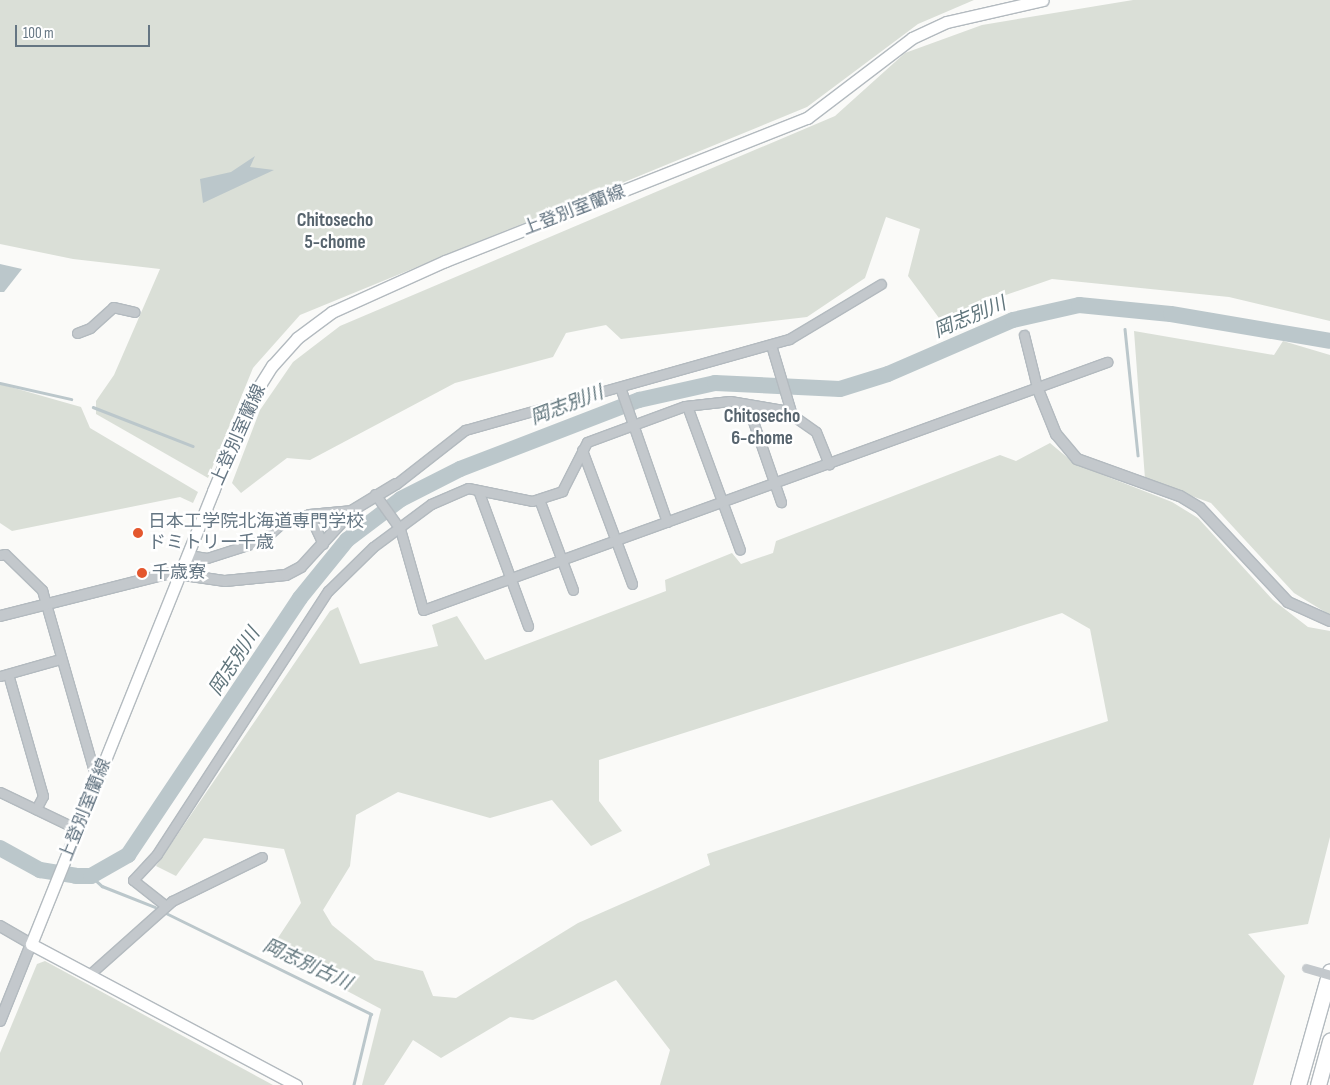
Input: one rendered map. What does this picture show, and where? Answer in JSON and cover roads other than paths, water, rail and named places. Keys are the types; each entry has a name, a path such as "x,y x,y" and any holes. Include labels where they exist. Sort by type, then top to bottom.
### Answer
{"highway":[{"path":"1298,1085 1330,973"},
{"path":"1318,1085 1330,1041"}],"main road":[{"name":"上登別室蘭線","path":"31,944 79,830 253,396 297,338 332,312 445,261 807,118 912,38 947,22 1042,0"},
{"path":"31,944 296,1085"}],"street":[{"path":"0,616 170,573 225,581 274,578 301,567 353,510 375,494 396,484 465,430 622,391 797,336 881,284"},
{"path":"77,333 90,328 112,307 134,312"},
{"path":"1024,335 1037,387 1056,434 1077,459 1180,496 1200,508 1288,602 1330,621"},
{"path":"771,345 789,408 816,432 829,464"},
{"path":"375,494 398,526 423,610 1107,362"},
{"path":"622,391 667,522"},
{"path":"166,906 133,880 157,854 328,591 373,547 398,526 431,504 468,488 539,499 562,490 587,442 687,406 730,400 747,404 789,408"},
{"path":"747,404 781,502"},
{"path":"687,406 740,550"},
{"path":"582,450 632,584"},
{"path":"478,490 528,626"},
{"path":"539,499 573,590"},
{"path":"188,555 207,558 263,540 282,523 309,514 353,510"},
{"path":"309,514 323,544"},
{"path":"0,555 5,554 42,590 60,659 98,783"},
{"path":"36,809 43,796 4,675 60,659"},
{"path":"0,792 79,830"},
{"path":"90,974 166,906 262,857"},
{"path":"0,926 31,944 0,1021"},
{"path":"1306,968 1330,973"}],"waterway":[{"name":"岡志別川","path":"0,848 40,870 76,876 91,876 128,855 300,598 347,540 401,499 460,469 639,400 715,383 840,389 888,374 1013,320 1079,305 1171,314 1330,341"},
{"path":"1125,329 1138,455"},
{"path":"0,383 71,399"},
{"path":"93,407 193,446"},
{"name":"岡志別古川","path":"91,876 102,886 155,907"},
{"name":"岡志別古川","path":"164,912 371,1014 354,1085"}],"place":[{"name":"日本工学院北海道専門学校 ドミトリー千歳","path":"138,533"},
{"name":"千歳寮","path":"142,573"}],"district":[{"name":"Chitosecho 5-chome","path":"335,232"},
{"name":"Chitosecho 6-chome","path":"762,428"}]}
